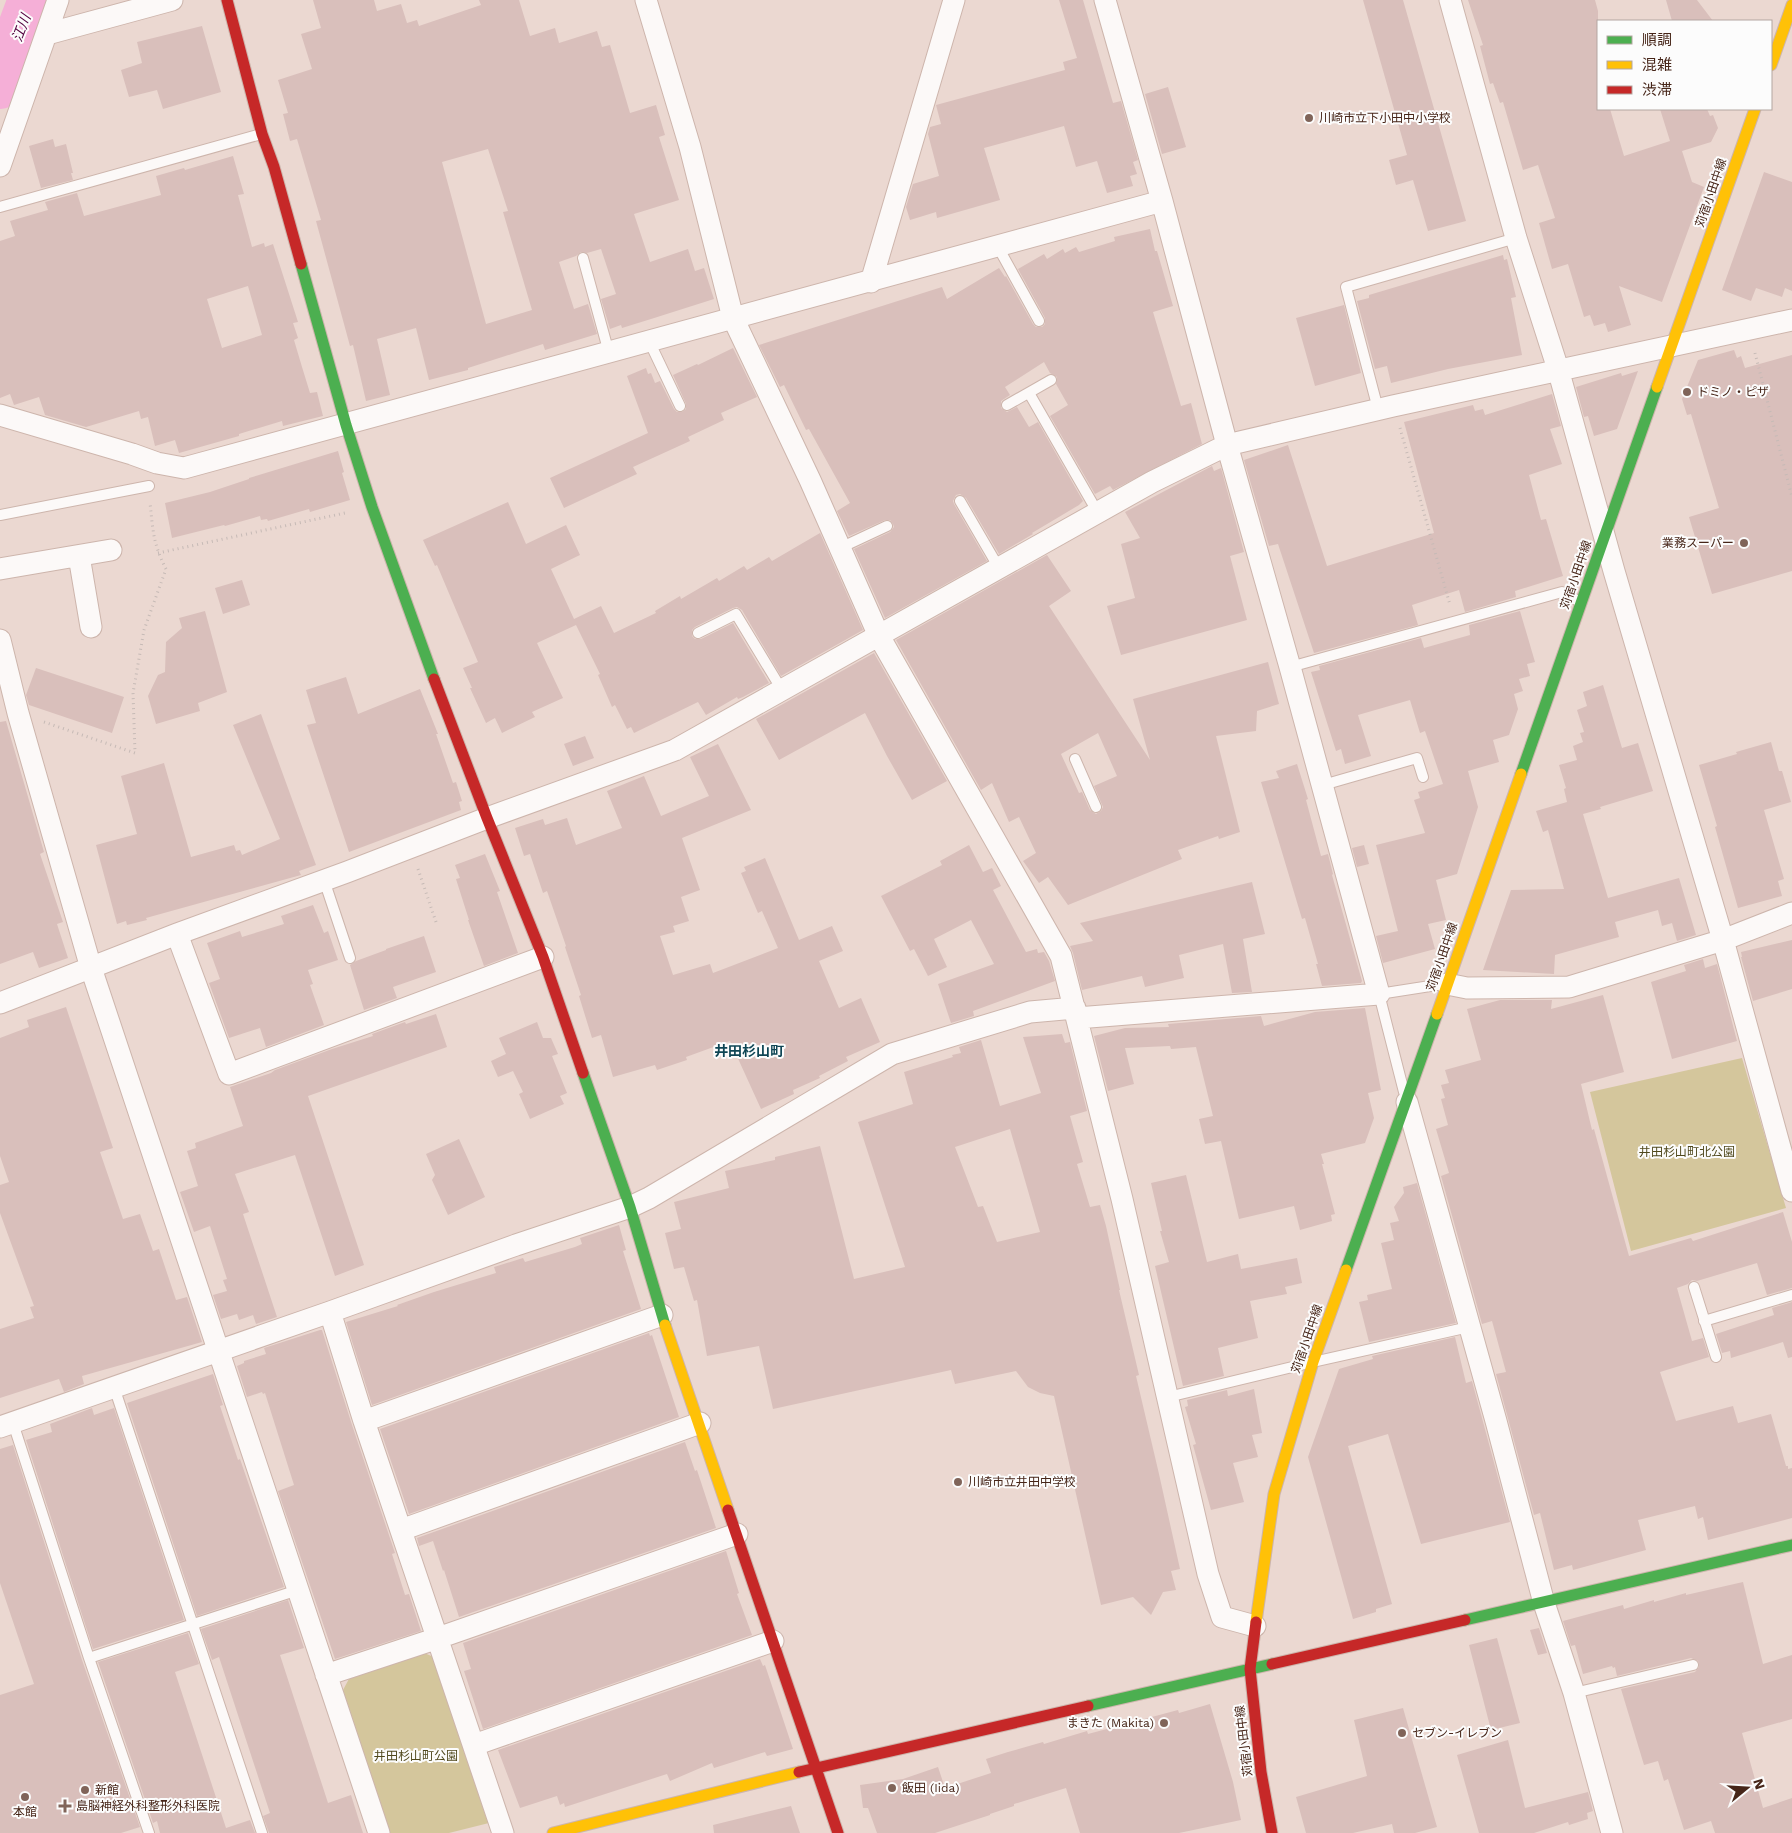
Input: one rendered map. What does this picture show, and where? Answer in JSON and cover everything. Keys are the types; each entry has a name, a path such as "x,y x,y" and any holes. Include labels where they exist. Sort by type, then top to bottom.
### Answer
{"street":[{"path":"0,166 58,0"},
{"path":"47,34 172,0"},
{"path":"226,0 262,134 274,167 346,425 372,507 401,590 487,818 543,957 630,1207 662,1315 838,1833"},
{"path":"646,0 690,147 733,318 810,480 879,636 1061,956 1122,1199 1208,1574 1222,1617 1255,1626"},
{"path":"871,282 954,0"},
{"path":"6,1425 516,1245 630,1207 650,1198 892,1054 1030,1012 1076,1013 1379,994 1323,786 1227,445 1162,201 1105,0"},
{"path":"1450,0 1516,238 1558,370 1604,536 1723,940 1792,1191"},
{"path":"1772,61 1792,6"},
{"name":"苅宿小田中線","path":"1272,1833 1261,1772 1250,1670 1274,1494 1313,1362 1755,110"},
{"path":"0,414 157,463 184,468 871,282 1162,201"},
{"path":"0,1003 177,934 675,750 1152,482 1227,445 1386,407 1792,320"},
{"path":"0,569 111,550"},
{"path":"79,556 91,627"},
{"path":"0,640 18,713 91,968 379,1833"},
{"path":"1447,984 1467,988 1568,987 1723,940 1792,913"},
{"path":"177,934 229,1074 543,957"},
{"path":"1406,1102 1496,1420 1544,1603 1574,1693 1612,1833"},
{"path":"330,1312 364,1421 503,1833"},
{"path":"364,1421 662,1315"},
{"path":"401,1530 700,1423"},
{"path":"326,1675 736,1534"},
{"path":"553,1833 815,1768 1792,1545"},
{"path":"474,1745 773,1641"}],"lane":[{"path":"0,207 262,134"},
{"path":"1386,407 1346,287 1516,238"},
{"path":"998,247 1039,321"},
{"path":"583,258 609,353"},
{"path":"649,341 680,406"},
{"path":"1007,406 1051,380"},
{"path":"1029,393 1098,513"},
{"path":"0,515 149,486"},
{"path":"960,501 999,568"},
{"path":"840,548 886,526"},
{"path":"1290,668 1562,592 1581,602"},
{"path":"698,634 736,614 782,690"},
{"path":"1323,786 1417,758 1424,777"},
{"path":"1075,759 1096,807"},
{"path":"324,880 350,958"},
{"path":"1406,1102 1379,994 1447,984"},
{"path":"1694,1287 1716,1357"},
{"path":"1704,1321 1792,1295"},
{"path":"1168,1397 1469,1327"},
{"path":"114,1387 262,1833"},
{"path":"6,1425 149,1833"},
{"path":"89,1658 298,1590"},
{"path":"1574,1693 1692,1664"}],"path":[{"path":"1749,329 1792,497"},
{"path":"1386,407 1455,621"},
{"path":"18,713 135,753 133,693 144,630 166,569 154,540 149,486"},
{"path":"158,553 372,507"},
{"path":"411,848 437,925"}],"green space":[{"name":"井田杉山町北公園","path":"1742,1058 1786,1208 1631,1251 1590,1092"},
{"name":"井田杉山町公園","path":"422,1652 436,1658 489,1823 449,1833 390,1833 343,1690 350,1677"}],"building":[{"path":"313,0 374,0 377,11 401,4 407,23 417,20 419,26 481,5 479,0 519,0 530,36 555,28 559,43 597,31 602,47 610,45 630,113 656,105 665,135 659,137 679,200 634,214 650,262 688,249 695,271 704,268 714,299 622,328 621,325 610,329 601,299 616,294 601,249 587,253 581,252 576,256 559,262 574,309 588,304 597,334 545,350 543,344 468,368 468,370 429,380 416,328 377,339 390,395 366,401 353,345 350,346 316,221 321,220 297,139 290,141 283,114 288,113 278,80 312,69 301,34 321,28","holes":["488,149 508,211 503,212 532,310 486,324 442,162"]},
{"path":"1059,0 1083,0 1113,103 1121,101 1138,160 1133,162 1137,174 1130,176 1133,186 1107,193 1097,161 1076,167 1064,126 984,148 1000,200 937,218 936,212 910,220 906,207 913,184 939,176 928,134 930,127 941,124 936,105 1065,70 1063,62 1077,58"},
{"path":"1363,0 1403,0 1466,221 1428,231 1413,180 1396,185 1389,160 1407,155"},
{"path":"1468,0 1595,0 1598,11 1597,110 1610,110 1624,156 1670,141 1660,110 1707,110 1710,116 1713,115 1718,128 1711,142 1682,151 1692,182 1704,187 1662,302 1619,286 1631,325 1608,332 1605,323 1594,326 1590,315 1584,317 1568,264 1552,269 1539,223 1555,218 1538,165 1523,170 1503,102 1500,103 1493,83 1490,84 1480,46 1483,45"},
{"path":"1666,0 1697,0 1712,20 1672,20"},
{"path":"202,26 221,92 163,109 157,90 129,97 121,70 142,63 137,42"},
{"path":"1168,87 1186,147 1162,154 1145,94"},
{"path":"53,139 55,147 66,144 73,180 41,188 29,146"},
{"path":"233,156 244,194 238,195 252,247 264,243 265,247 273,244 298,322 293,323 298,338 294,340 310,393 317,392 323,416 283,426 282,421 239,434 239,436 179,453 175,440 155,446 148,417 141,419 139,411 86,427 45,415 39,397 14,405 10,394 0,398 0,241 15,236 10,221 48,210 45,202 77,193 84,216 161,195 156,176 184,168 185,170","holes":["248,286 262,335 222,348 207,299"]},
{"path":"1764,172 1792,182 1792,291 1785,288 1782,297 1756,288 1751,301 1722,290"},
{"path":"1150,229 1155,251 1157,251 1173,306 1153,312 1181,406 1191,403 1202,444 1113,490 1110,486 1095,494 1050,416 1068,405 1056,384 1057,377 1050,373 1044,362 1005,387 1010,395 1001,401 1001,408 1007,412 1017,407 1029,427 1038,422 1083,501 999,554 966,498 960,494 956,495 953,501 954,504 987,561 885,618 854,549 890,532 894,527 893,524 890,520 885,520 849,536 837,511 850,503 809,429 806,430 784,385 780,387 759,345 942,287 947,299 999,268 1006,276 1033,324 1036,327 1042,327 1045,324 1045,318 1018,269 1044,254 1047,259 1063,249 1065,253 1076,247 1079,252 1115,241 1114,237"},
{"path":"1503,255 1504,260 1507,259 1516,297 1511,298 1522,355 1448,369 1391,383 1387,366 1375,369 1357,301 1369,298 1369,295"},
{"path":"1344,305 1361,373 1315,386 1296,318"},
{"path":"733,348 757,397 721,413 724,420 688,437 690,441 633,467 637,474 564,508 550,478 648,433 627,376 646,368 648,374 651,373 655,383 660,381 674,409 677,412 682,412 686,409 686,404 673,375"},
{"path":"1734,350 1737,358 1741,356 1745,368 1792,355 1792,571 1712,594 1689,517 1719,508 1691,414 1687,415 1682,399 1698,360"},
{"path":"1638,371 1617,429 1594,436 1588,416 1584,417 1576,387 1621,373 1622,376"},
{"path":"1552,394 1561,426 1550,429 1562,464 1529,475 1541,520 1546,519 1563,576 1515,591 1516,597 1465,612 1459,590 1412,605 1418,625 1314,653 1278,544 1269,546 1244,460 1288,445 1327,566 1434,533 1404,422 1473,405 1475,411 1483,409 1485,415"},
{"path":"338,451 350,500 310,512 309,509 268,521 267,519 261,520 260,516 172,538 165,503 210,492"},
{"path":"1212,466 1214,471 1221,468 1244,552 1230,556 1247,620 1121,655 1107,606 1135,598 1121,544 1140,538 1125,512"},
{"path":"508,502 526,544 566,525 580,555 551,569 574,619 601,606 614,633 656,613 655,611 680,596 681,599 717,578 719,581 744,566 747,570 769,557 772,561 820,533 863,630 781,676 742,610 737,607 733,608 695,627 692,630 692,636 695,639 701,639 733,623 769,683 743,697 738,699 737,697 706,715 698,702 634,733 631,727 627,729 615,705 612,707 598,675 600,674 576,625 537,643 563,698 532,712 535,717 502,733 495,718 486,723 470,688 472,688 463,668 478,662 437,565 435,566 423,540"},
{"path":"1047,555 1071,591 1049,606 1150,760 1133,699 1268,662 1279,704 1257,711 1256,731 1216,736 1240,832 1219,839 1218,836 1178,850 1182,859 1068,905 1048,877 1039,883 1023,861 1036,853 1019,817 1009,822 992,783 981,790 896,640","holes":["1098,733 1117,776 1094,786 1103,807 1096,814 1090,810 1082,792 1079,793 1061,754"]},
{"path":"242,580 250,605 223,614 215,588"},
{"path":"205,611 227,692 198,703 200,711 156,724 148,696 158,675 165,672 166,642 182,628 179,618"},
{"path":"1520,611 1535,662 1527,664 1530,676 1519,679 1523,691 1514,694 1518,709 1509,735 1493,740 1499,762 1468,771 1478,807 1457,874 1436,880 1446,920 1428,924 1435,949 1383,963 1376,936 1398,931 1376,845 1425,833 1414,800 1420,798 1418,792 1443,784 1425,731 1420,733 1410,700 1358,715 1371,756 1345,764 1341,749 1336,751 1311,672 1320,670 1319,666 1421,638 1424,648 1470,635 1469,625"},
{"path":"874,653 947,781 912,800 865,713 779,760 756,719"},
{"path":"36,668 124,697 112,733 29,705 26,695"},
{"path":"346,677 358,714 420,689 438,734 436,734 453,783 456,782 462,801 459,802 461,810 349,852 307,725 316,723 306,690"},
{"path":"1603,685 1622,748 1638,743 1653,791 1583,814 1608,898 1679,878 1696,935 1677,941 1672,923 1662,926 1658,910 1615,922 1619,937 1555,955 1554,974 1483,970 1511,890 1564,889 1548,830 1543,832 1536,811 1567,802 1564,789 1566,788 1559,765 1577,760 1573,746 1583,742 1580,733 1584,732 1577,710 1587,706 1583,692"},
{"path":"261,714 316,865 299,871 301,875 146,918 147,920 127,925 126,921 117,924 96,845 137,834 121,776 164,763 191,857 234,845 236,851 240,850 242,855 280,839 233,725"},
{"path":"6,721 44,852 40,854 63,922 57,924 68,958 39,968 33,952 0,964 0,722"},
{"path":"585,736 594,758 573,766 564,744"},
{"path":"1771,742 1779,771 1782,771 1791,802 1764,810 1784,879 1778,881 1782,896 1738,908 1699,765"},
{"path":"718,744 751,810 682,838 700,890 681,897 689,921 673,926 675,932 660,936 673,975 710,964 713,973 778,948 762,911 758,913 741,873 746,871 744,867 765,858 799,940 832,926 843,951 819,961 839,1008 861,998 880,1042 846,1057 848,1061 819,1076 820,1078 793,1090 794,1094 761,1109 730,1041 686,1057 687,1060 657,1070 655,1065 613,1077 601,1035 592,1038 566,946 547,891 543,893 530,854 524,856 515,828 543,819 545,825 567,818 576,845 622,828 607,791 644,776 661,816 709,796 690,757"},
{"path":"1297,764 1308,799 1306,800 1321,856 1328,854 1361,983 1322,986 1305,918 1302,919 1261,782 1279,778 1276,771"},
{"path":"969,845 983,872 992,868 1001,886 993,890 1026,952 1037,949 1038,953 1044,952 1055,981 973,1011 974,1016 951,1023 938,984 994,964 971,920 934,939 947,967 928,976 914,949 910,951 881,896 942,865 940,861"},
{"path":"1364,845 1369,864 1357,867 1352,848"},
{"path":"485,854 500,891 497,892 518,953 484,966 456,879 460,878 455,865"},
{"path":"1252,882 1265,934 1243,939 1252,992 1232,993 1223,944 1179,955 1184,978 1145,987 1142,976 1082,990 1070,946 1093,941 1080,923"},
{"path":"313,905 324,933 328,931 338,960 308,970 313,984 310,985 324,1025 266,1047 260,1028 229,1038 209,983 220,979 207,943 240,931 242,937 284,924 281,916"},
{"path":"424,936 436,972 393,987 397,998 364,1010 350,965 386,949"},
{"path":"1792,940 1792,989 1753,1001 1741,952"},
{"path":"1703,959 1705,968 1717,964 1737,1041 1672,1059 1651,982 1686,971 1684,965"},
{"path":"1603,995 1624,1072 1581,1084 1592,1130 1594,1129 1629,1256 1691,1238 1693,1241 1783,1212 1792,1242 1792,1288 1767,1295 1757,1263 1697,1281 1692,1280 1688,1284 1677,1288 1692,1341 1703,1338 1709,1357 1660,1372 1676,1421 1733,1406 1738,1423 1771,1414 1786,1466 1788,1466 1788,1469 1792,1468 1792,1518 1708,1540 1703,1517 1698,1519 1695,1506 1638,1520 1646,1550 1573,1570 1572,1565 1554,1570 1540,1513 1534,1515 1496,1374 1506,1372 1492,1321 1482,1324 1441,1176 1449,1173 1436,1129 1448,1125 1441,1099 1445,1098 1441,1085 1449,1083 1445,1070 1481,1060 1467,1009 1500,1000 1552,1000 1551,1009"},
{"path":"66,1007 113,1148 100,1152 123,1219 140,1214 153,1251 159,1249 176,1300 187,1297 202,1342 82,1376 84,1384 64,1392 59,1379 0,1398 0,1329 34,1318 30,1307 34,1306 0,1213 0,1185 9,1182 0,1156 0,1038 29,1027 27,1020"},
{"path":"1365,1008 1381,1090 1368,1093 1374,1118 1365,1143 1321,1154 1335,1214 1331,1215 1332,1221 1300,1230 1294,1206 1239,1219 1221,1141 1205,1144 1199,1119 1213,1116 1196,1047 1171,1049 1170,1046 1125,1048 1134,1084 1108,1091 1094,1036 1125,1028 1169,1027 1168,1024 1261,1016 1264,1026 1315,1012"},
{"path":"436,1014 447,1047 308,1096 364,1265 335,1276 295,1155 235,1174 249,1212 243,1214 277,1317 256,1324 253,1315 239,1320 237,1314 221,1319 213,1295 227,1291 223,1280 227,1279 210,1226 194,1232 180,1192 198,1186 187,1151 196,1148 195,1143 243,1126 230,1087 332,1049 373,1036 372,1034 405,1022 406,1024"},
{"path":"537,1022 543,1038 551,1038 558,1054 552,1056 567,1093 560,1096 564,1104 530,1119 519,1094 523,1092 513,1071 498,1077 491,1061 506,1054 499,1038"},
{"path":"1062,1034 1065,1043 1070,1042 1087,1111 1070,1116 1083,1162 1077,1164 1090,1207 1100,1205 1106,1226 1139,1375 1136,1376 1180,1569 1171,1571 1176,1590 1163,1592 1151,1615 1133,1597 1101,1605 1054,1396 1040,1393 1028,1387 1016,1371 955,1384 951,1370 773,1409 759,1346 707,1356 697,1300 694,1301 684,1267 674,1269 665,1233 681,1229 674,1202 729,1188 725,1171 775,1160 775,1157 820,1146 854,1279 905,1267 858,1122 913,1104 904,1072 953,1057 952,1055 961,1053 959,1047 981,1040 1000,1106 1041,1093 1023,1037","holes":["1010,1129 1040,1232 997,1242 983,1206 978,1207 955,1147"]},
{"path":"459,1139 485,1197 448,1215 432,1180 435,1175 426,1154"},
{"path":"1186,1175 1207,1262 1238,1254 1241,1269 1297,1258 1302,1283 1285,1287 1287,1294 1250,1301 1258,1338 1218,1348 1224,1376 1183,1386 1155,1266 1169,1262 1160,1231 1162,1231 1151,1183"},
{"path":"1417,1183 1456,1323 1369,1342 1359,1302 1368,1300 1367,1295 1392,1289 1381,1243 1394,1240 1390,1223 1399,1221 1394,1207 1404,1193 1403,1187"},
{"path":"619,1225 626,1250 623,1251 641,1309 372,1405 346,1322 496,1273 494,1267 523,1258 525,1262 575,1247 582,1244 580,1238"},
{"path":"1792,1302 1792,1357 1788,1358 1783,1342 1731,1358 1730,1351 1722,1353 1716,1334 1774,1315 1772,1308"},
{"path":"322,1330 395,1553 392,1554 405,1595 409,1594 421,1631 335,1659 278,1491 294,1485 265,1393 263,1394 262,1392 247,1397 237,1366 244,1363 244,1361 266,1354 264,1348"},
{"path":"649,1333 650,1336 652,1335 679,1417 409,1514 380,1429"},
{"path":"1455,1337 1466,1383 1472,1381 1510,1522 1421,1544 1388,1434 1348,1446 1392,1604 1376,1609 1376,1612 1353,1619 1308,1457 1339,1369 1373,1359 1372,1356"},
{"path":"213,1374 223,1405 220,1406 238,1460 240,1459 284,1587 197,1616 127,1403"},
{"path":"1254,1389 1262,1433 1252,1435 1258,1457 1233,1463 1244,1502 1211,1510 1193,1445 1196,1444 1185,1407 1188,1406 1187,1400 1227,1390 1228,1396"},
{"path":"92,1408 94,1415 114,1408 184,1620 93,1649 26,1440 52,1432 50,1424"},
{"path":"685,1442 695,1471 697,1470 716,1528 459,1617 433,1541 419,1546 417,1538"},
{"path":"13,1445 82,1660 140,1827 121,1833 0,1833 0,1695 34,1684 0,1583 0,1449"},
{"path":"726,1551 739,1593 737,1594 752,1635 483,1729 464,1671 471,1669 463,1643"},
{"path":"1743,1582 1763,1664 1792,1655 1792,1719 1742,1733 1763,1808 1792,1798 1792,1833 1715,1833 1711,1821 1684,1830 1668,1779 1664,1781 1658,1761 1644,1765 1621,1689 1695,1672 1699,1667 1698,1661 1691,1658 1617,1676 1615,1667 1613,1668 1612,1666 1583,1674 1575,1645 1571,1646 1563,1621 1623,1605 1624,1609 1654,1600 1654,1602 1686,1593 1686,1595"},
{"path":"288,1600 304,1648 280,1655 328,1803 351,1795 363,1833 269,1833 263,1816 270,1813 219,1657 212,1660 201,1629"},
{"path":"1539,1628 1547,1653 1538,1655 1530,1630"},
{"path":"188,1633 199,1664 175,1672 226,1828 250,1820 255,1833 160,1833 157,1821 153,1823 98,1662"},
{"path":"1497,1638 1520,1723 1491,1730 1469,1645"},
{"path":"760,1659 763,1666 765,1665 793,1749 767,1756 765,1752 714,1768 712,1763 670,1781 667,1774 565,1807 564,1803 560,1805 557,1796 520,1808 498,1750"},
{"path":"1210,1704 1233,1782 1241,1820 1179,1833 1080,1833 1066,1788 1014,1804 1014,1806 990,1815 935,1833 877,1833 868,1808 863,1808 860,1785 903,1779 938,1767 945,1788 991,1773 986,1759 1008,1752 1043,1742 1044,1744 1087,1731 1088,1734 1178,1710 1179,1713"},
{"path":"1403,1708 1437,1827 1415,1833 1394,1833 1392,1824 1353,1833 1306,1833 1296,1797 1367,1776 1354,1720"},
{"path":"1508,1740 1525,1808 1588,1792 1593,1811 1587,1813 1588,1819 1569,1825 1568,1822 1534,1833 1479,1833 1457,1755"},
{"path":"791,1806 800,1833 714,1833 713,1825"}],"waterway":[{"name":"江川","path":"0,85 32,0"}],"traffic: fast":[{"path":"301,264 346,425 372,507 434,679"},
{"path":"1521,774 1657,387"},
{"path":"1346,1270 1437,1014"},
{"path":"583,1073 630,1207 665,1325"},
{"path":"1465,1620 1792,1545"},
{"path":"1088,1706 1272,1664"}],"traffic: slow":[{"path":"1772,62 1792,5"},
{"path":"1657,387 1755,110"},
{"path":"1437,1014 1521,774"},
{"path":"1256,1622 1274,1494 1313,1362 1346,1270"},
{"path":"665,1325 728,1510"},
{"path":"553,1833 799,1772"}],"traffic: jam":[{"path":"227,0 262,134 274,167 301,264"},
{"path":"434,679 543,957 583,1073"},
{"path":"728,1510 838,1833"},
{"path":"1272,1664 1465,1620"},
{"path":"1256,1622 1250,1669 1261,1772 1272,1833"},
{"path":"799,1772 1088,1706"}],"place":[{"name":"川崎市立下小田中小学校","path":"1309,118"},
{"name":"ドミノ・ピザ","path":"1687,392"},
{"name":"業務スーパー","path":"1744,543"},
{"name":"川崎市立井田中学校","path":"958,1482"},
{"name":"まきた (Makita)","path":"1164,1723"},
{"name":"セブン-イレブン","path":"1402,1733"},
{"name":"飯田 (Iida)","path":"892,1788"},
{"name":"新館","path":"85,1790"},
{"name":"本館","path":"25,1797"},
{"name":"島脳神経外科整形外科医院","path":"65,1806"}],"district":[{"name":"井田杉山町","path":"749,1051"}]}
